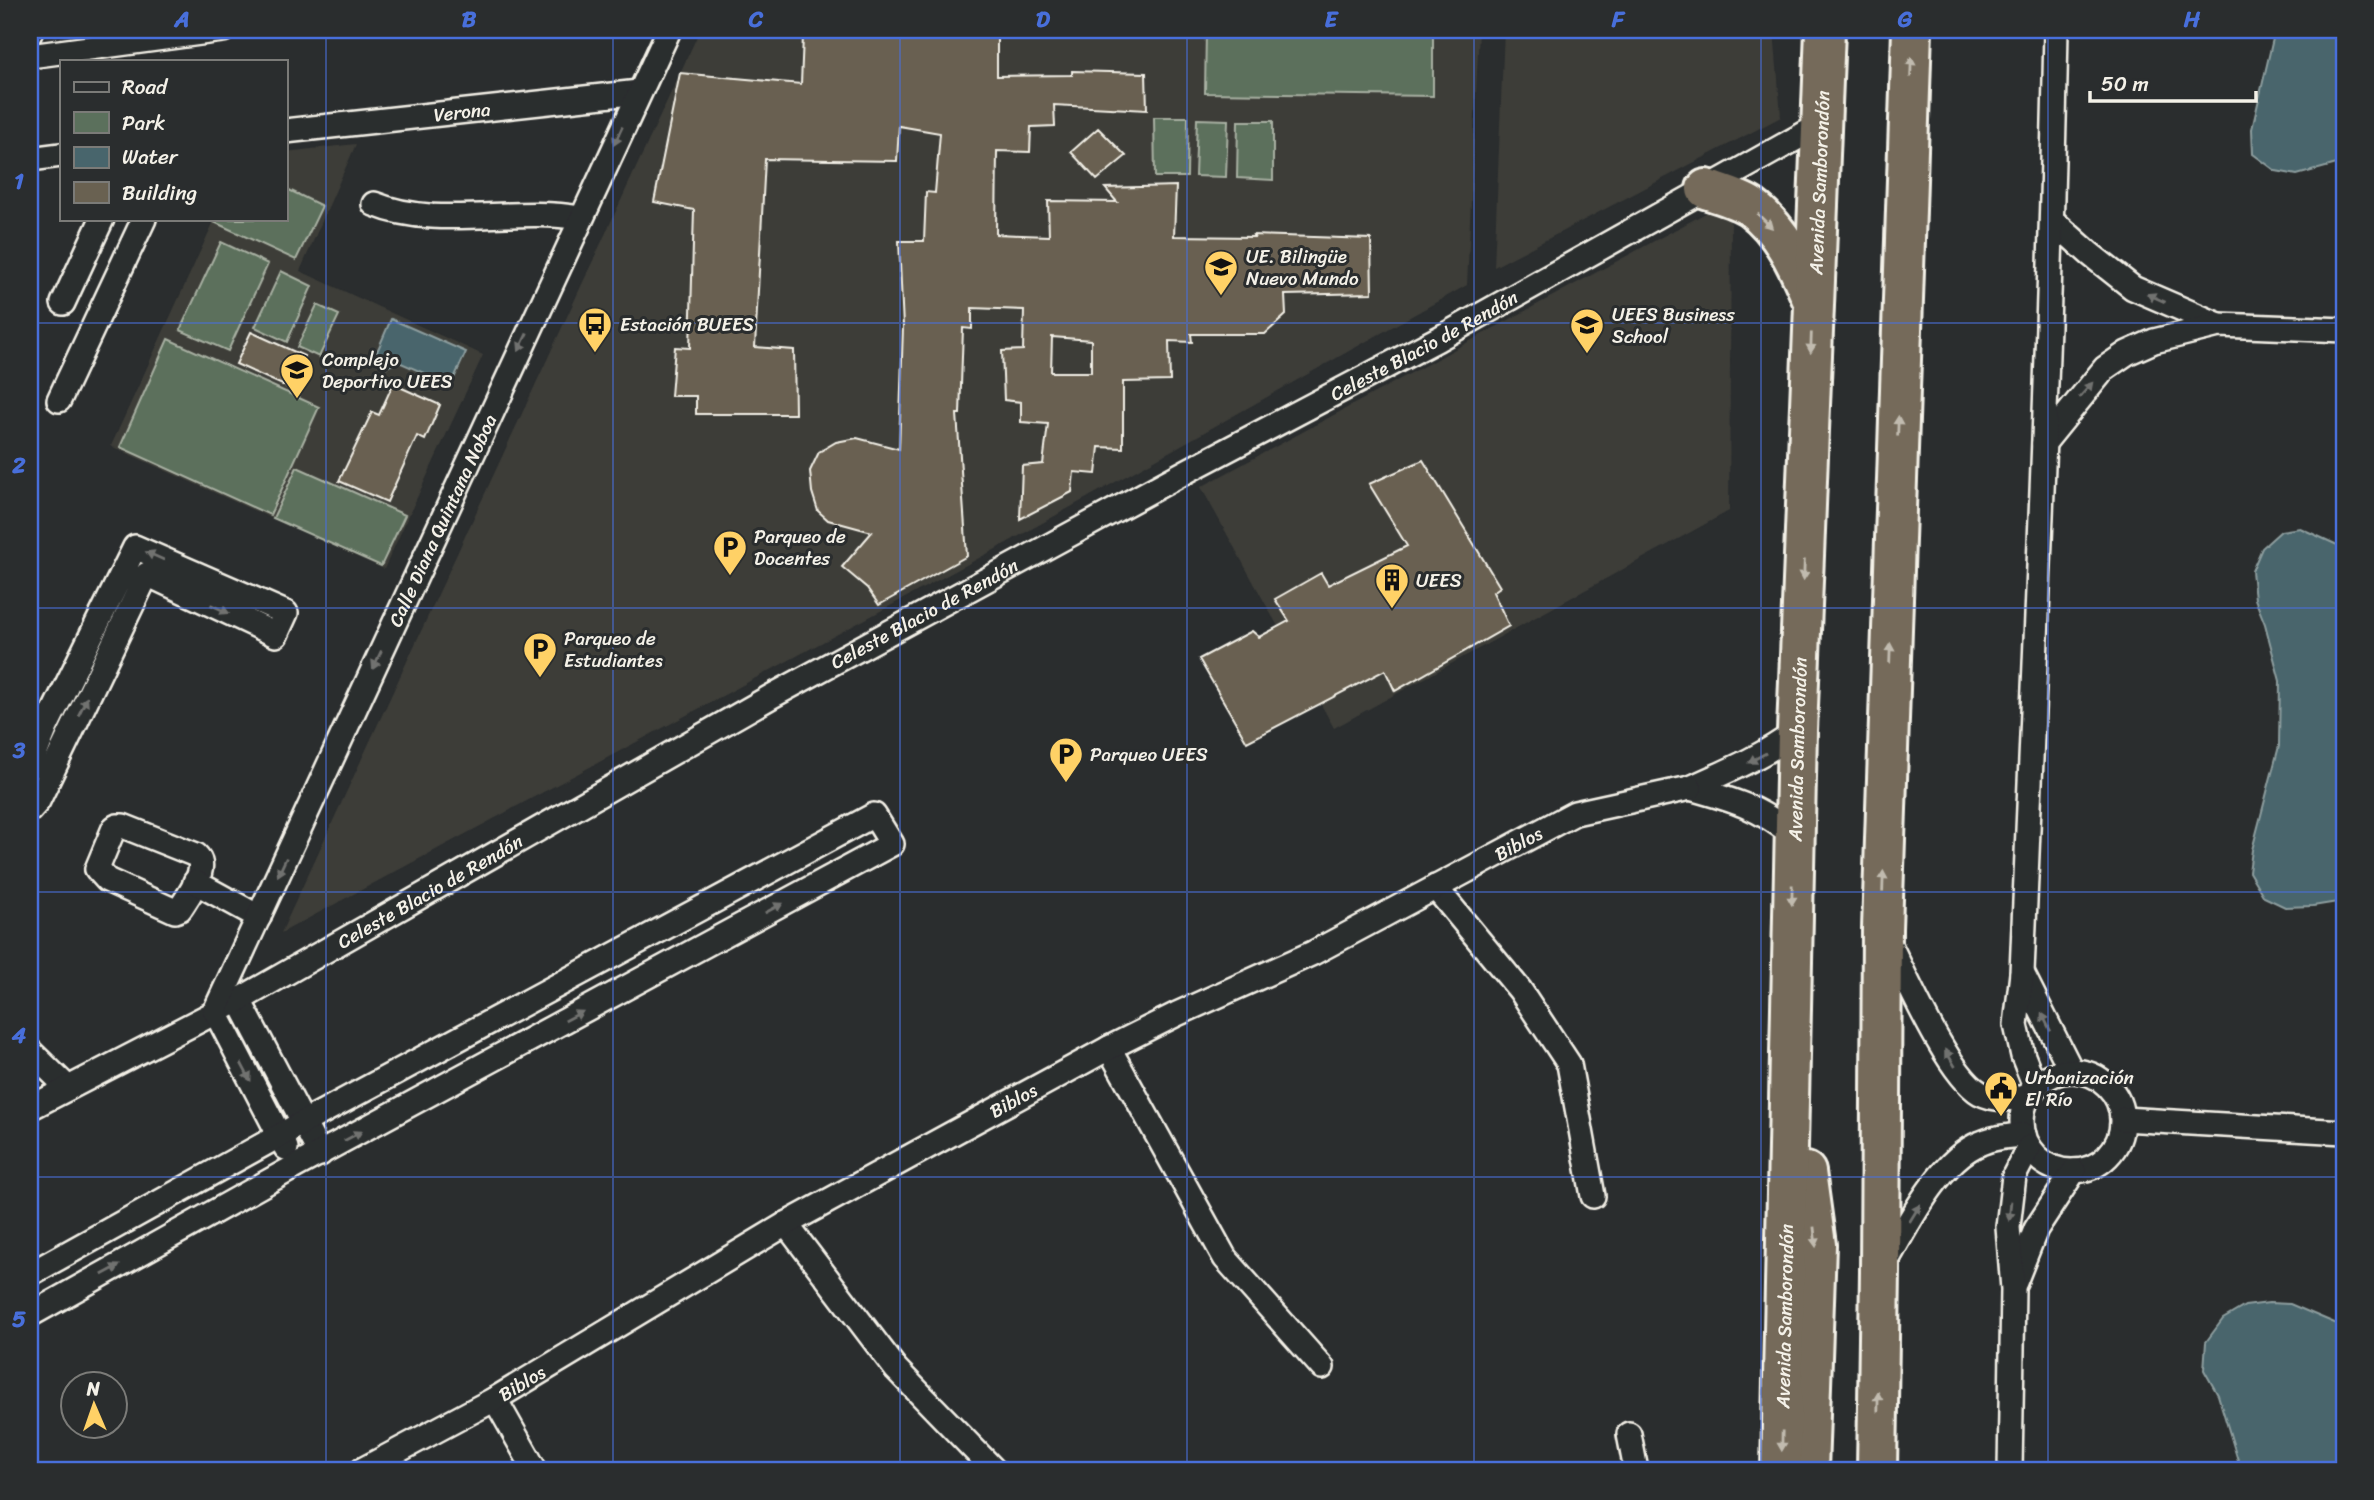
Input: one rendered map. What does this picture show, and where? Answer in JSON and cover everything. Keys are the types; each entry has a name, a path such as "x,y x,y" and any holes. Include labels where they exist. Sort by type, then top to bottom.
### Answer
{"highway":[{"name":"Avenida Samborondón","path":"1781,1470 1797,731 1825,30"},
{"path":"1877,1470 1882,929 1912,30"},
{"path":"1706,189 1750,206 1781,235 1813,301"},
{"path":"1850,1470 1857,1158 1880,1013"},
{"path":"1790,1048 1816,1245 1808,1470"}],"street":[{"path":"30,56 218,30"},
{"name":"Calle Diana Quintana Noboa","path":"215,1011 669,30"},
{"path":"1882,929 1926,1016 1963,1080 1980,1093 2000,1100 2032,1092 2057,1073 2071,1070 2096,1076 2107,1084 2121,1106 2121,1135 2114,1149 2090,1168 2074,1171 2049,1165 2038,1157 2027,1141 2022,1122 2032,1092 2015,1025 2022,973 2044,443 2056,30"},
{"name":"Verona","path":"287,131 639,92"},
{"name":"Celeste Blacio de Rendón","path":"30,1108 239,1000 772,696 1189,470 1438,339 1822,124"},
{"path":"30,159 60,155"},
{"path":"374,204 403,213 424,215 548,214 580,218"},
{"path":"63,303 102,220"},
{"path":"59,400 144,220"},
{"path":"2052,220 2133,288 2219,325"},
{"path":"2044,443 2105,368 2127,353 2154,341 2219,325 2344,330"},
{"path":"30,767 38,723 135,547 286,613 276,635 147,574 38,801 30,810"},
{"path":"38,723 68,736"},
{"name":"Biblos","path":"362,1470 495,1399 786,1224 1109,1048 1177,1014 1313,953 1574,813 1690,788 1749,762 1797,731"},
{"name":"Biblos","path":"1690,788 1747,805 1773,819 1794,836"},
{"path":"30,1315 65,1296 165,1240 296,1166 892,844 874,815 304,1122 39,1269 65,1296"},
{"path":"123,826 196,855 201,866 195,883 180,909 175,911 107,880 97,869 114,828 123,826"},
{"path":"195,883 259,917"},
{"path":"1435,887 1520,990 1569,1065 1593,1196"},
{"path":"726,895 743,925"},
{"path":"629,947 646,977"},
{"path":"2022,973 2071,1070"},
{"path":"239,1000 320,1154"},
{"path":"525,1003 543,1033"},
{"path":"215,1011 296,1166"},
{"path":"1109,1048 1225,1258 1322,1367"},
{"path":"30,1051 68,1088"},
{"path":"425,1058 441,1088"},
{"path":"2123,1119 2344,1132"},
{"path":"1880,1272 1916,1209 1942,1174 1962,1153 1979,1143 2009,1136 2027,1141"},
{"path":"2010,1470 2013,1289 2008,1227 2014,1176 2027,1141"},
{"path":"2013,1289 2036,1229 2074,1171"},
{"path":"148,1209 165,1240"},
{"path":"786,1224 897,1369 994,1470"},
{"path":"495,1399 534,1470"},
{"path":"1629,1434 1636,1470"}],"shaded area":[{"path":"700,30 1479,30 1467,285 994,550 281,933"},
{"path":"1504,30 1774,30 1781,117 1494,267"},
{"name":"Complejo Deportivo UEES","path":"356,144 300,271 483,355 384,569 111,446 215,220 287,220 287,152"},
{"name":"UEES Business School","path":"1715,208 1731,223 1729,511 1334,728 1201,487"}],"green space":[{"path":"1206,30 1433,30 1433,96 1205,93"},
{"path":"1154,117 1188,117 1187,177 1155,177"},
{"path":"1197,119 1228,120 1226,177 1195,176"},
{"path":"1238,121 1273,121 1273,180 1237,178"},
{"path":"287,189 322,206 296,260 214,222 287,220"},
{"path":"221,242 268,264 228,351 180,330"},
{"path":"281,271 312,286 287,342 255,327"},
{"path":"317,305 339,315 319,357 297,347"},
{"path":"168,339 319,407 270,515 120,447"},
{"path":"297,467 405,515 381,566 273,518"}],"water":[{"path":"2275,30 2344,30 2344,162 2297,175 2276,171 2253,154 2252,129"},
{"path":"391,319 466,352 451,385 399,362 386,367 373,361"},
{"path":"2300,528 2344,548 2344,901 2285,907 2264,897 2249,872 2252,850 2279,746 2280,681 2265,624 2255,599 2252,571 2262,548 2281,531"},
{"path":"2290,1304 2344,1327 2344,1470 2241,1470 2218,1395 2204,1370 2206,1342 2223,1319 2245,1306"}],"building":[{"path":"844,30 997,30 997,76 1072,75 1072,71 1146,73 1147,110 1054,105 1055,126 1031,127 1030,152 997,151 996,234 1049,236 1048,201 1117,202 1105,188 1176,186 1174,236 1254,237 1253,235 1371,239 1372,293 1285,295 1286,315 1265,334 1191,334 1192,342 1169,341 1170,381 1123,382 1123,448 1099,447 1096,474 1074,472 1072,492 1020,519 1022,466 1043,464 1048,424 1021,422 1021,402 1004,400 1002,351 1023,350 1024,310 972,308 972,329 963,328 960,414 957,414 967,556 879,605 867,588 842,567 872,532 828,520 818,511 812,492 810,471 819,452 836,442 857,438 899,449 903,327 899,241 924,241 926,192 935,193 940,133 899,126 897,161 765,159 755,347 794,350 795,414 696,414 696,396 671,396 675,347 690,348 694,210 654,202 680,73 801,84 803,36 844,33","holes":["1052,337 1091,340 1091,372 1051,372"]},
{"path":"1098,128 1126,156 1097,180 1071,152"},
{"path":"251,332 304,356 289,388 236,364"},
{"path":"393,384 440,405 425,440 417,436 387,502 339,481 372,412 379,415"},
{"name":"UEES","path":"1423,460 1500,587 1493,592 1509,626 1395,691 1385,670 1247,742 1199,659 1252,631 1259,637 1289,621 1275,599 1321,573 1328,585 1407,546 1369,484"}],"place":[{"name":"UE. Bilingüe Nuevo Mundo","path":"1221,297"},
{"name":"Estación BUEES","path":"595,354"},
{"name":"UEES Business School","path":"1587,355"},
{"name":"Complejo Deportivo UEES","path":"297,400"},
{"name":"Parqueo de Docentes","path":"730,577"},
{"name":"UEES","path":"1392,610"},
{"name":"Parqueo de Estudiantes","path":"540,679"},
{"name":"Parqueo UEES","path":"1066,784"},
{"name":"Urbanización El Río","path":"2001,1118"}]}
